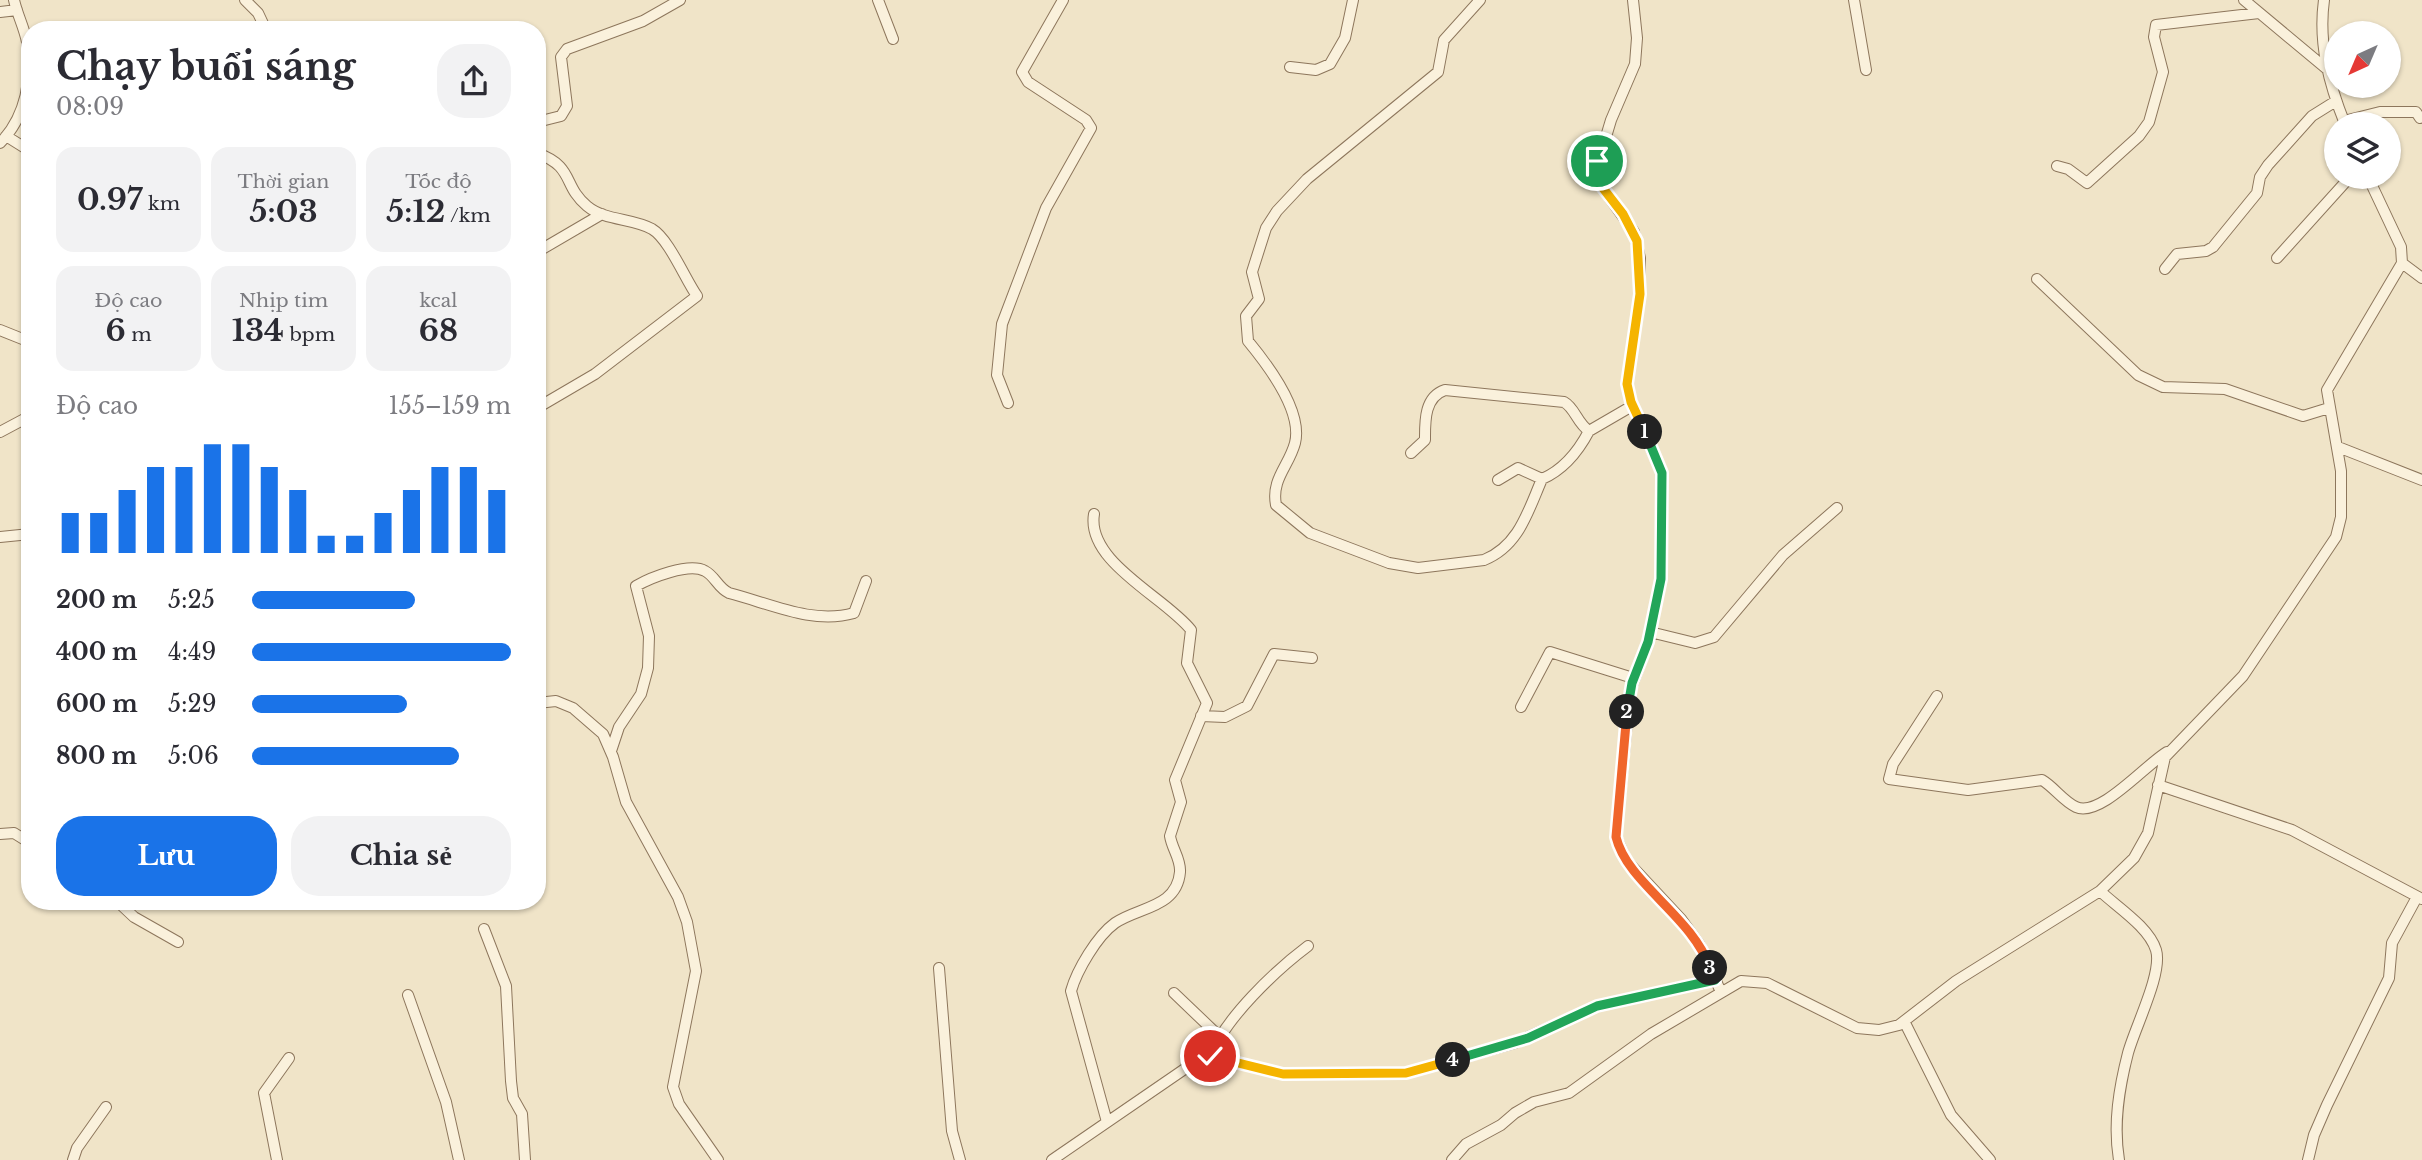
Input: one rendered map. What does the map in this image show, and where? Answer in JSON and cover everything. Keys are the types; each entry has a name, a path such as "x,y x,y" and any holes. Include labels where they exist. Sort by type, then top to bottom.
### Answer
{"street":[{"path":"245,0 262,21"},
{"path":"546,120 561,116 567,106 561,57 567,48 643,21 680,0"},
{"path":"878,0 893,38"},
{"path":"1008,404 997,375 1003,324 1046,208 1091,128 1077,112 1028,82 1022,72 1063,0"},
{"path":"1290,67 1316,69 1330,64 1345,38 1353,0"},
{"path":"1480,0 1444,40 1438,72 1307,179 1271,219 1252,272 1259,299 1246,316 1246,333 1248,341 1283,390 1295,429 1295,443 1275,485 1276,505 1310,533 1402,567 1484,560 1496,556 1515,537 1542,479 1580,449 1589,431 1632,406"},
{"path":"1633,0 1637,14 1635,64 1611,120 1596,170 1599,183 1634,232 1640,258 1640,294 1626,373 1632,406 1657,460 1662,478 1661,579 1650,632 1633,678 1626,716 1618,845 1626,860 1685,924 1704,954 1721,992"},
{"path":"1854,0 1866,70"},
{"path":"2244,0 2324,67"},
{"path":"2324,0 2324,41"},
{"path":"0,12 15,5 21,22"},
{"path":"2057,166 2068,169 2087,183 2145,128 2163,72 2153,31 2156,25 2259,13"},
{"path":"2335,98 2340,112"},
{"path":"2165,269 2176,254 2206,251 2213,247 2257,193 2260,177 2268,165 2317,112 2336,101"},
{"path":"21,109 18,121 3,139 21,147"},
{"path":"2401,112 2416,112 2420,118"},
{"path":"546,157 558,163 579,198 590,208 658,233 697,296 595,374 546,403"},
{"path":"2277,258 2339,189"},
{"path":"1937,696 1894,764 1889,779 1968,790 2037,779 2046,782 2070,804 2091,809 2106,802 2141,769 2169,751 2243,676 2336,537 2342,493 2338,447 2329,408 2329,384 2380,305 2402,263 2401,247 2374,189"},
{"path":"546,247 603,214"},
{"path":"2402,263 2422,278"},
{"path":"2037,279 2138,375 2155,386 2225,389 2303,416 2329,408"},
{"path":"0,330 21,338"},
{"path":"1410,453 1425,440 1425,417 1432,400 1445,390 1564,402 1570,406 1581,425 1589,431"},
{"path":"0,432 21,421"},
{"path":"2338,447 2422,480"},
{"path":"1499,481 1518,468 1542,479"},
{"path":"1650,632 1695,643 1714,637 1783,555 1837,508"},
{"path":"1094,514 1093,525 1097,538 1111,559 1191,630 1187,663 1207,703 1175,780 1181,802 1170,836 1179,859 1179,879 1159,905 1114,924 1090,956 1072,991 1107,1122"},
{"path":"0,537 21,535"},
{"path":"611,751 619,727 642,694 648,668 648,629 636,586 662,574 698,569 708,572 722,590 729,593 797,613 824,616 853,613 866,581"},
{"path":"1521,706 1550,652 1633,678"},
{"path":"1201,716 1224,717 1247,706 1274,654 1312,658"},
{"path":"546,702 556,701 573,708 603,734 611,751 626,802 657,854 687,922 696,971 673,1087 679,1104 718,1160"},
{"path":"1452,1160 1476,1137 1495,1128 1534,1102 1569,1093 1651,1034 1741,981 1760,981 1857,1028 1879,1030 1904,1021 1956,981 2100,891 2141,849 2148,833 2162,763 2169,751"},
{"path":"2158,785 2292,830 2420,898 2392,943 2389,978 2323,1115 2308,1160"},
{"path":"0,834 14,833 21,837"},
{"path":"2100,891 2144,931 2157,955 2158,972 2142,1008 2118,1096 2116,1143 2119,1160"},
{"path":"127,910 178,942"},
{"path":"484,929 506,986 511,1081 513,1098 522,1114 525,1160"},
{"path":"1052,1160 1189,1066 1210,1056 1220,1037 1276,972 1308,946"},
{"path":"939,968 951,1122 960,1160"},
{"path":"1210,1056 1283,1074 1406,1073 1515,1043 1597,1006 1715,980"},
{"path":"1174,993 1220,1037"},
{"path":"408,995 446,1102 459,1160"},
{"path":"1904,1021 1951,1115 1990,1160"},
{"path":"277,1160 264,1093 289,1058"},
{"path":"73,1160 77,1148 106,1107"}],"route":[{"path":"1210,1056 1283,1074 1421,1071 1515,1043 1597,1006 1640,994 1715,980 1699,944 1685,924 1626,860 1616,837 1630,691 1648,642 1661,579 1662,473 1631,402 1627,384 1626,373 1640,294 1637,241 1623,214 1599,183 1597,161"}]}
